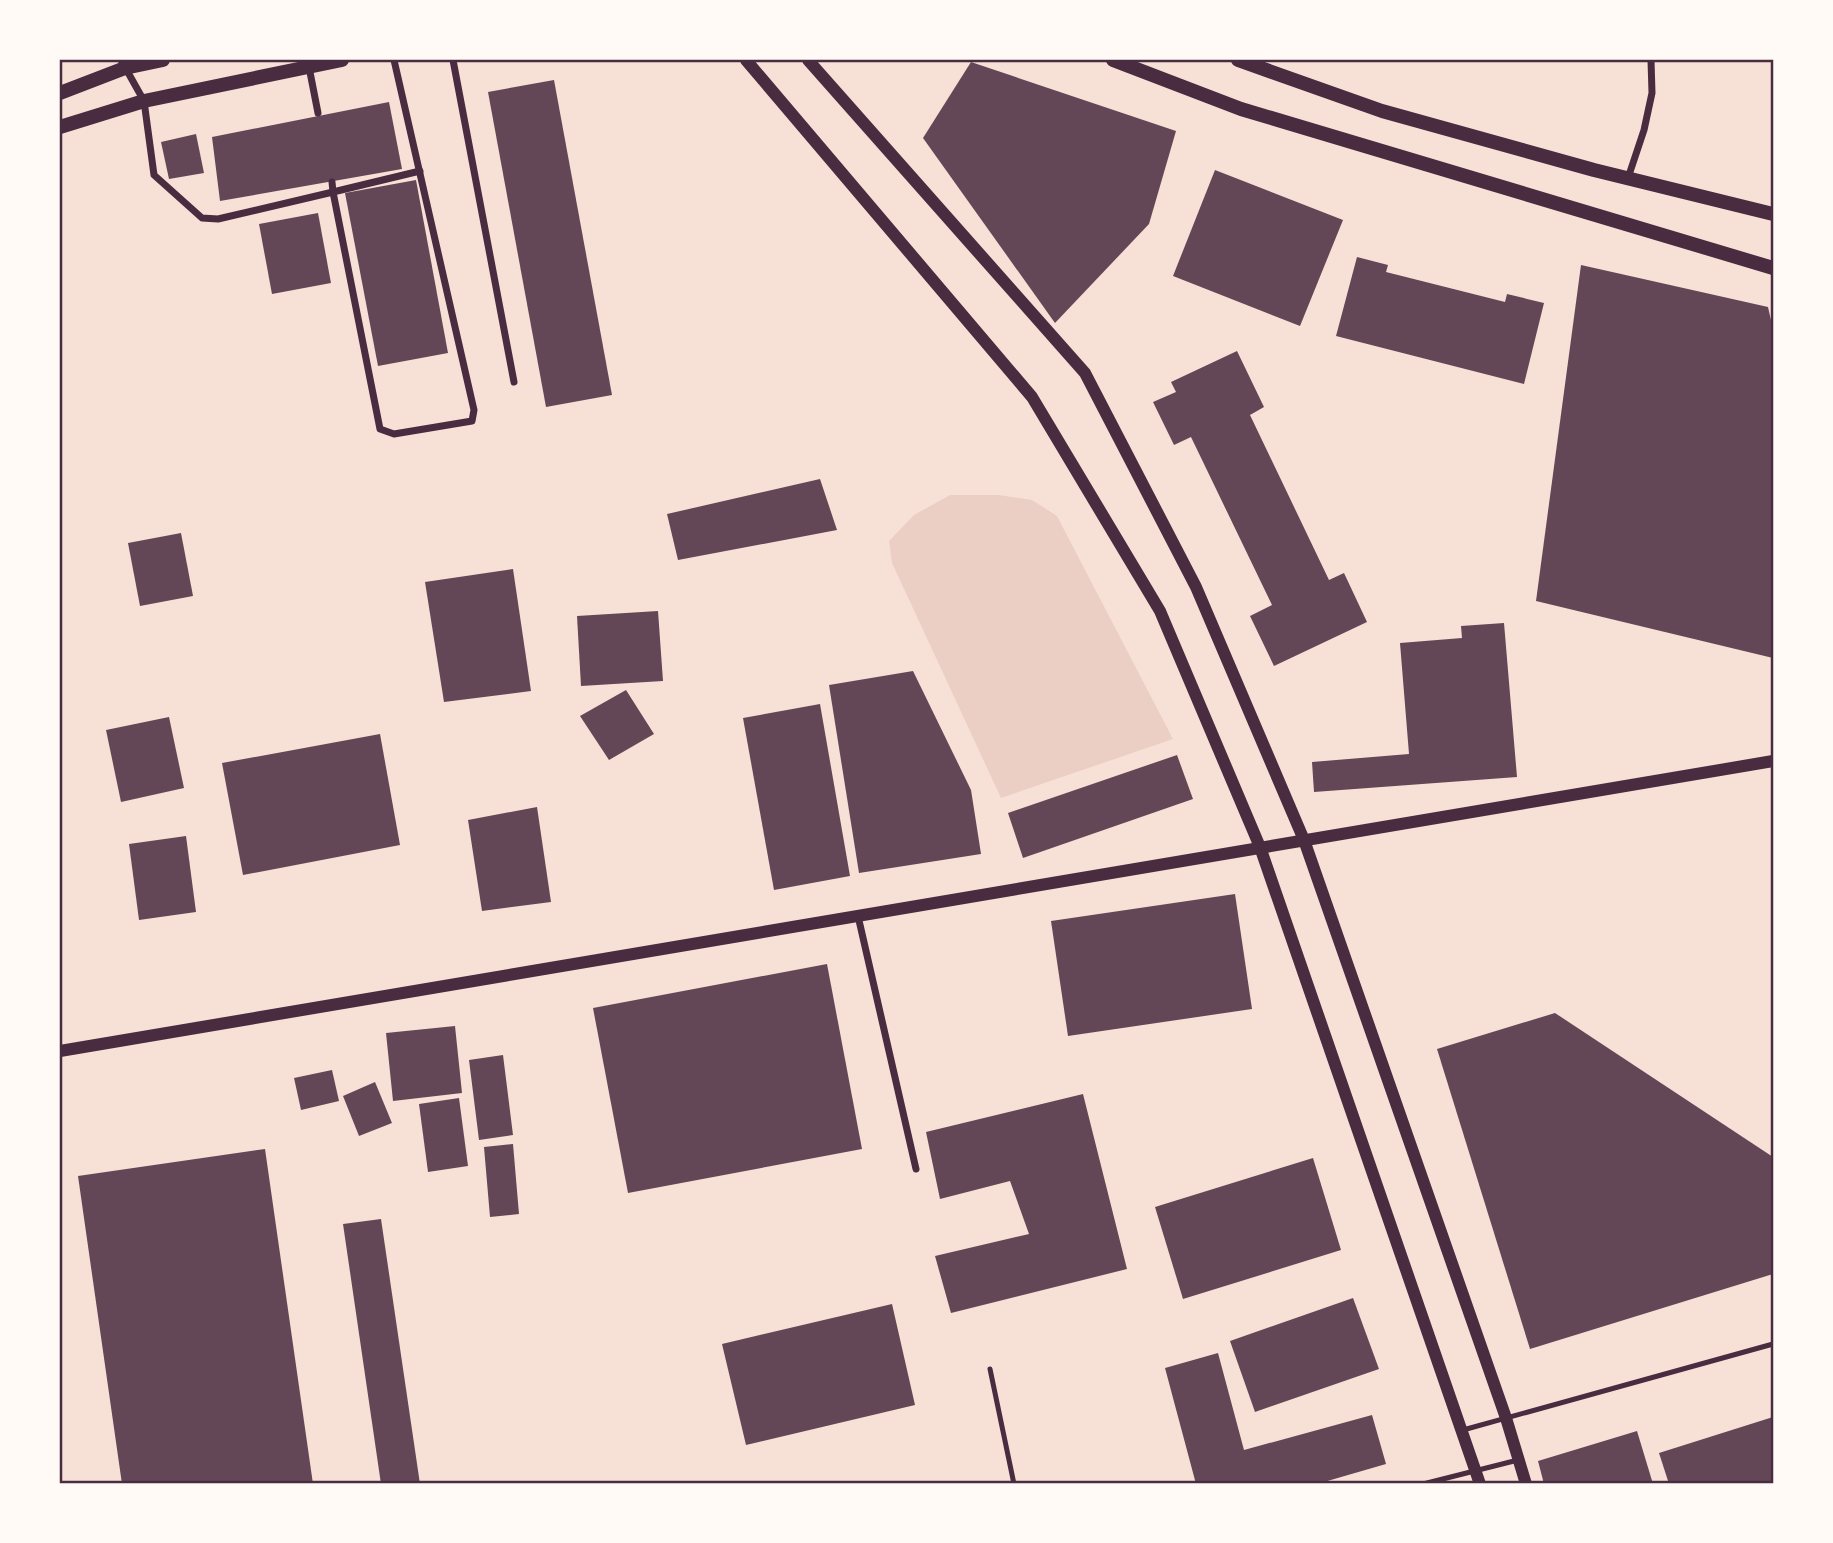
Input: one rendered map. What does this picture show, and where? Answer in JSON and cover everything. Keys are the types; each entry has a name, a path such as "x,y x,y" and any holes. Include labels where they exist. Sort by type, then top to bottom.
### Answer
{"main road":[{"path":"60,93 123,64 163,60"},
{"path":"60,127 144,102 342,60"},
{"path":"1113,60 1241,108 1773,268"},
{"path":"1238,60 1382,111 1628,179 1773,214"}],"street":[{"path":"331,182 380,429 394,435 472,421 474,410 394,60"},
{"path":"453,60 514,382"},
{"path":"746,60 1032,397 1160,611 1260,847 1478,1477"},
{"path":"808,60 1085,373 1196,587 1304,841 1506,1418 1526,1483"},
{"path":"1628,179 1644,130 1652,93 1651,60"},
{"path":"123,64 144,102 154,175 202,218 218,219 420,171"},
{"path":"309,67 318,113"},
{"path":"60,1051 1304,841 1771,758"},
{"path":"858,916 916,1169"}],"lane":[{"path":"1463,1430 1773,1344"},
{"path":"990,1369 1014,1483"},
{"path":"1423,1483 1478,1477 1520,1460"}],"shaded area":[{"path":"950,495 999,495 1032,500 1057,516 1173,739 1001,798 892,563 889,541 914,515"}],"building":[{"path":"971,62 1176,131 1149,224 1055,323 923,138"},
{"path":"554,80 612,395 546,407 488,92"},
{"path":"389,102 402,169 220,201 212,137"},
{"path":"196,134 204,173 169,179 161,142"},
{"path":"1215,170 1343,220 1300,326 1173,276"},
{"path":"416,180 448,353 378,366 345,193"},
{"path":"318,213 331,283 272,294 259,224"},
{"path":"1357,257 1388,265 1386,272 1505,302 1507,294 1544,303 1524,384 1336,336"},
{"path":"1581,265 1768,307 1773,329 1773,658 1536,601"},
{"path":"1237,351 1264,407 1250,415 1329,580 1344,573 1367,622 1274,666 1250,616 1272,605 1191,437 1174,445 1153,402 1176,392 1171,382"},
{"path":"820,479 837,530 678,560 667,514"},
{"path":"181,533 193,596 140,606 128,543"},
{"path":"513,569 531,691 444,702 425,582"},
{"path":"658,611 663,681 581,686 577,616"},
{"path":"1504,623 1517,777 1314,792 1312,762 1409,754 1400,643 1462,638 1461,626"},
{"path":"913,671 971,790 981,854 859,873 829,685"},
{"path":"626,690 654,734 609,760 580,716"},
{"path":"820,704 850,876 774,890 743,718"},
{"path":"169,717 184,788 121,802 106,730"},
{"path":"380,734 400,845 243,875 222,763"},
{"path":"1177,755 1193,799 1023,858 1008,813"},
{"path":"537,807 551,902 482,911 468,820"},
{"path":"186,836 196,912 139,920 129,844"},
{"path":"1235,894 1252,1009 1068,1036 1051,921"},
{"path":"827,964 862,1149 628,1193 593,1008"},
{"path":"1555,1013 1773,1157 1773,1274 1530,1349 1437,1049"},
{"path":"455,1026 462,1093 393,1101 386,1033"},
{"path":"503,1055 513,1135 479,1140 469,1060"},
{"path":"332,1070 339,1101 301,1110 294,1078"},
{"path":"375,1082 392,1123 359,1136 343,1096"},
{"path":"1083,1094 1127,1269 951,1313 935,1256 1029,1234 1010,1181 940,1199 926,1132"},
{"path":"459,1098 468,1166 428,1172 419,1104"},
{"path":"513,1144 519,1214 490,1217 484,1147"},
{"path":"265,1149 313,1484 122,1484 78,1176"},
{"path":"1313,1158 1341,1250 1183,1299 1155,1207"},
{"path":"381,1219 420,1484 381,1484 343,1224"},
{"path":"1353,1298 1379,1369 1255,1412 1230,1341"},
{"path":"892,1304 915,1405 746,1445 722,1344"},
{"path":"1218,1353 1244,1450 1372,1415 1386,1464 1317,1484 1196,1484 1165,1368"},
{"path":"1773,1417 1773,1484 1669,1484 1659,1453"},
{"path":"1637,1431 1653,1484 1544,1484 1538,1461"}]}
